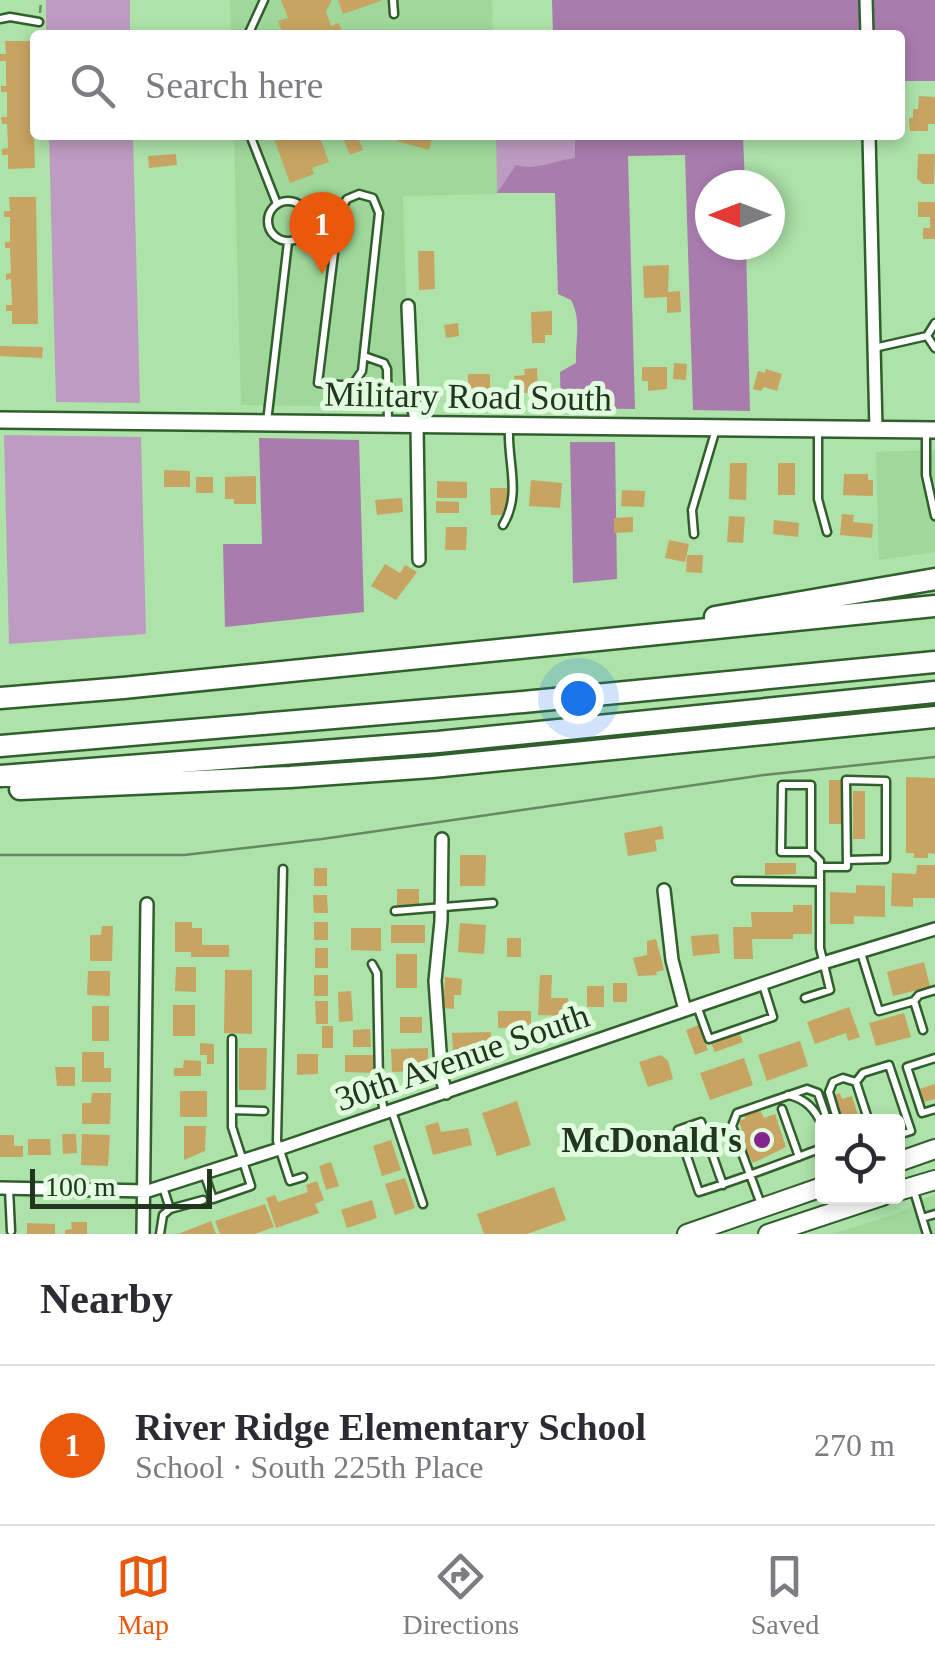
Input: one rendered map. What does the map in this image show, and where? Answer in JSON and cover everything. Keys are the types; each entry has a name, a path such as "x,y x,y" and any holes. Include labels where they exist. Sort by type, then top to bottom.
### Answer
{"highway":[{"path":"535,648 935,578"},
{"path":"0,698 935,606"},
{"path":"0,746 935,662"},
{"path":"0,776 419,744 935,692"},
{"path":"0,790 414,768 935,717"}],"main road":[{"name":"Military Road South","path":"0,420 930,430"},
{"path":"905,1159 935,1148"},
{"path":"905,1189 935,1180"},
{"path":"687,1234 815,1189"},
{"path":"806,1225 813,1212 832,1204"},
{"path":"768,1234 806,1225 861,1204"}],"street":[{"path":"866,0 867,30"},
{"path":"869,140 876,430"},
{"path":"408,306 419,560"},
{"path":"442,839 435,982 446,1093"},
{"path":"664,890 672,960 691,1008"},
{"path":"143,1234 147,904"},
{"name":"30th Avenue South","path":"4,1188 144,1191 163,1186 823,963 935,929"}],"lane":[{"path":"250,30 264,0"},
{"path":"394,0 394,14"},
{"path":"0,19 38,22"},
{"path":"252,140 277,204"},
{"path":"359,194 373,198 379,214 364,356 360,377 352,386 318,383 339,212 347,198 359,194"},
{"path":"296,202 309,218 301,238 288,242 276,238 269,227 269,214 277,204 296,202"},
{"path":"266,424 288,242"},
{"path":"874,348 926,336 935,323"},
{"path":"926,336 935,348"},
{"path":"364,356 384,363 387,369 388,425"},
{"path":"503,525 513,508 509,426"},
{"path":"694,534 694,498 717,428"},
{"path":"818,429 818,498 826,532"},
{"path":"930,430 926,476 935,516"},
{"path":"820,867 846,867 846,860 846,780 886,781 886,859 846,860"},
{"path":"805,998 830,990 820,948 820,861 811,852 781,852 782,785 811,785 811,852"},
{"path":"283,869 280,1149 290,1181 303,1177"},
{"path":"736,881 820,882"},
{"path":"394,911 493,903"},
{"path":"860,952 879,1011 935,990"},
{"path":"372,964 378,973 379,1082 423,1204"},
{"path":"691,1008 709,1040 773,1017 762,984"},
{"path":"914,1001 922,1030"},
{"path":"204,1173 213,1199 251,1186 232,1127 232,1039"},
{"path":"935,1058 908,1067 922,1113 935,1109"},
{"path":"856,1082 863,1073 889,1065 911,1131 905,1133"},
{"path":"836,1114 829,1092 833,1082 843,1078 856,1082"},
{"path":"856,1082 866,1114"},
{"path":"762,1208 732,1126 736,1113 807,1089 818,1093 823,1114"},
{"path":"786,1095 804,1100 819,1114"},
{"path":"782,1109 799,1157"},
{"path":"232,1110 264,1111"},
{"path":"722,1184 701,1122 678,1130 699,1192 750,1175 815,1151"},
{"path":"163,1186 170,1209"},
{"path":"4,1188 11,1231"},
{"path":"905,1189 927,1234"},
{"path":"160,1234 163,1215 170,1209 203,1200"},
{"path":"922,1218 935,1214"}],"path":[{"path":"38,22 42,0"}],"shaded area":[{"path":"46,0 130,0 130,30 46,30"},
{"path":"230,0 492,0 493,30 231,30"},
{"path":"552,0 935,0 935,81 905,81 905,30 553,30"},
{"path":"49,140 133,140 140,403 56,402"},
{"path":"234,140 496,140 497,194 403,196 409,407 241,405"},
{"path":"496,140 671,140 628,155 588,192 497,193"},
{"path":"575,140 743,140 744,170 695,170 695,260 746,260 750,411 693,410 685,155 628,156 635,409 561,408 560,372 576,363 577,323 571,300 558,294 555,193 497,193 516,165 538,166 575,158"},
{"path":"4,435 141,437 146,634 9,644"},
{"path":"259,438 359,440 364,612 225,627 223,544 262,544"},
{"path":"570,442 615,442 617,579 573,583"},
{"path":"935,450 935,552 879,560 876,452"},
{"path":"935,1194 935,1234 831,1234 896,1214"}],"building":[{"path":"281,0 332,0 326,11 331,26 339,23 341,30 281,30 278,21 288,18"},
{"path":"338,0 381,0 381,1 343,14"},
{"path":"5,41 30,41 30,140 34,140 35,168 8,169 8,155 2,155 2,149 8,148 7,124 2,124 1,117 7,117 7,92 1,92 1,86 6,86 6,61 0,61 0,54 6,54"},
{"path":"919,96 935,97 935,124 928,124 928,131 910,131 909,118 913,118 913,109 918,109"},
{"path":"274,140 321,140 329,162 312,168 314,174 290,183"},
{"path":"344,140 359,140 363,150 350,155"},
{"path":"397,140 432,140 429,150"},
{"path":"176,154 177,165 149,168 148,156"},
{"path":"918,154 935,154 934,184 923,184 917,179"},
{"path":"9,197 36,197 38,324 12,324 12,311 6,311 6,305 12,305 11,279 6,280 6,274 11,273 10,248 5,248 5,242 10,242 10,217 4,217 4,211 10,211"},
{"path":"918,202 935,202 935,239 923,239 923,228 930,228 930,217 918,217"},
{"path":"418,251 434,251 435,289 419,290"},
{"path":"669,265 668,292 680,291 681,312 667,313 667,297 644,298 643,266"},
{"path":"552,311 552,335 545,335 545,343 532,343 531,312"},
{"path":"458,323 459,336 446,338 444,325"},
{"path":"0,346 43,347 42,358 0,356"},
{"path":"674,363 687,364 686,380 673,379"},
{"path":"642,367 667,367 667,389 648,391 648,381 642,381"},
{"path":"537,368 538,393 515,393 514,376 525,375 524,369"},
{"path":"766,369 782,374 777,391 753,389 758,371 765,373"},
{"path":"468,374 490,374 490,395 468,389"},
{"path":"730,463 747,463 746,500 729,499"},
{"path":"778,463 795,463 795,495 778,495"},
{"path":"164,470 190,471 190,487 164,487"},
{"path":"844,474 868,474 868,480 873,480 873,496 843,495"},
{"path":"256,476 256,504 234,504 234,499 225,499 225,477"},
{"path":"196,477 213,477 213,493 196,493"},
{"path":"531,480 562,483 560,508 529,506"},
{"path":"437,481 467,482 467,498 437,498"},
{"path":"490,488 507,488 508,515 491,515"},
{"path":"622,490 645,491 644,507 621,506"},
{"path":"402,498 403,512 377,515 375,500"},
{"path":"436,501 459,502 459,513 436,513"},
{"path":"842,514 854,515 853,522 873,524 872,538 840,535"},
{"path":"729,516 745,517 743,543 727,542"},
{"path":"633,517 633,532 614,533 614,518"},
{"path":"774,520 799,523 798,537 773,534"},
{"path":"446,527 467,527 466,550 445,550"},
{"path":"669,540 689,544 685,562 665,558"},
{"path":"687,555 703,555 702,573 686,572"},
{"path":"385,564 400,573 405,565 417,572 396,600 371,586"},
{"path":"906,777 935,778 935,854 928,853 928,858 914,858 914,853 906,853"},
{"path":"829,780 842,780 843,824 829,824"},
{"path":"853,791 865,791 865,839 853,839"},
{"path":"662,826 664,839 655,840 657,851 628,856 624,833"},
{"path":"460,855 486,855 485,886 460,886"},
{"path":"765,863 796,863 796,874 765,875"},
{"path":"917,865 935,865 935,898 913,898 913,907 891,906 892,873 916,874"},
{"path":"314,868 327,868 327,886 314,886"},
{"path":"856,885 885,886 885,917 854,916 854,924 830,924 830,892 856,893"},
{"path":"397,889 419,889 419,906 397,906"},
{"path":"313,895 327,895 328,913 314,913"},
{"path":"793,905 812,905 812,934 793,934 793,939 752,939 753,959 734,959 733,927 752,927 751,912 793,912"},
{"path":"175,922 192,922 192,928 202,928 202,945 229,945 229,957 191,957 191,952 175,952"},
{"path":"314,922 328,922 328,940 314,940"},
{"path":"460,923 486,925 484,954 458,952"},
{"path":"391,925 425,925 425,943 391,943"},
{"path":"102,926 113,926 112,961 90,961 90,935 101,935"},
{"path":"351,928 381,928 381,951 351,950"},
{"path":"718,934 720,953 693,956 691,936"},
{"path":"507,938 521,938 521,957 507,957"},
{"path":"656,939 664,970 656,972 657,975 638,976 633,958 647,955 647,941"},
{"path":"315,948 328,948 328,968 315,968"},
{"path":"396,954 417,954 417,988 396,988"},
{"path":"924,962 930,987 893,996 887,972"},
{"path":"176,967 196,967 196,992 175,991"},
{"path":"225,970 252,970 252,1034 224,1033"},
{"path":"88,971 110,971 110,996 87,995"},
{"path":"314,975 328,975 328,996 314,996"},
{"path":"540,975 552,975 551,998 568,998 567,1016 538,1015"},
{"path":"445,977 462,979 461,995 454,995 454,1009 443,1008"},
{"path":"613,983 627,983 627,1002 613,1002"},
{"path":"587,986 604,986 604,1007 587,1007"},
{"path":"351,991 353,1021 339,1022 338,992"},
{"path":"315,1001 328,1001 328,1024 316,1024"},
{"path":"173,1005 195,1005 195,1036 173,1036"},
{"path":"92,1006 109,1006 109,1041 92,1041"},
{"path":"849,1007 860,1037 848,1041 846,1033 815,1044 807,1022"},
{"path":"498,1011 531,1011 531,1027 498,1028"},
{"path":"904,1013 911,1037 876,1046 869,1023"},
{"path":"400,1017 422,1017 422,1033 400,1033"},
{"path":"699,1025 708,1050 695,1055 686,1030"},
{"path":"322,1026 333,1026 333,1048 322,1048"},
{"path":"370,1029 371,1047 353,1047 353,1030"},
{"path":"491,1032 491,1049 453,1050 452,1033"},
{"path":"739,1032 743,1042 715,1052 711,1043"},
{"path":"800,1041 808,1066 767,1081 758,1055"},
{"path":"200,1043 214,1044 214,1064 207,1064 207,1055 200,1055"},
{"path":"239,1048 267,1048 266,1090 239,1090"},
{"path":"428,1048 428,1064 419,1064 419,1071 392,1072 391,1049"},
{"path":"82,1052 104,1052 104,1068 111,1068 111,1082 82,1082"},
{"path":"297,1054 318,1054 318,1074 297,1075"},
{"path":"345,1055 374,1055 374,1073 345,1072"},
{"path":"661,1055 668,1061 673,1079 648,1087 639,1062"},
{"path":"744,1058 753,1085 710,1100 700,1073"},
{"path":"184,1060 201,1061 201,1076 174,1076 174,1068 183,1068"},
{"path":"55,1067 75,1067 75,1086 57,1086"},
{"path":"935,1084 935,1099 924,1102 919,1089"},
{"path":"180,1091 207,1091 207,1117 180,1117"},
{"path":"92,1093 111,1093 110,1124 82,1124 82,1103 91,1103"},
{"path":"840,1093 842,1099 852,1096 858,1114 839,1114 835,1095"},
{"path":"517,1101 531,1145 497,1156 482,1113"},
{"name":"McDonald's","path":"759,1108 764,1118 775,1114 786,1147 753,1163 747,1160 737,1133 742,1131 739,1121 745,1119 744,1114"},
{"path":"438,1122 441,1132 468,1128 472,1145 433,1155 425,1126"},
{"path":"184,1126 206,1126 205,1151 184,1160"},
{"path":"62,1134 76,1134 77,1153 63,1154"},
{"path":"82,1134 110,1135 108,1166 81,1165"},
{"path":"0,1135 14,1135 14,1146 23,1146 23,1157 0,1157"},
{"path":"28,1139 50,1139 51,1155 28,1155"},
{"path":"391,1140 401,1170 382,1176 373,1146"},
{"path":"331,1162 339,1186 326,1190 319,1166"},
{"path":"405,1178 415,1208 395,1215 385,1184"},
{"path":"317,1181 324,1200 315,1204 319,1213 276,1228 266,1198 275,1195 278,1202 308,1192 306,1185"},
{"path":"554,1187 566,1220 527,1234 484,1234 477,1214"},
{"path":"372,1200 377,1218 347,1228 341,1210"},
{"path":"265,1204 274,1227 255,1234 220,1234 215,1221"},
{"path":"211,1221 216,1234 178,1234"},
{"path":"71,1222 87,1222 87,1234 65,1234 65,1230 72,1229"},
{"path":"27,1223 55,1224 55,1234 27,1234"}],"tram line":[{"path":"0,855 184,855 322,839 764,775 935,757"}],"place":[{"name":"River Ridge Elementary School","path":"322,274"},
{"name":"McDonald's","path":"762,1140"}]}
